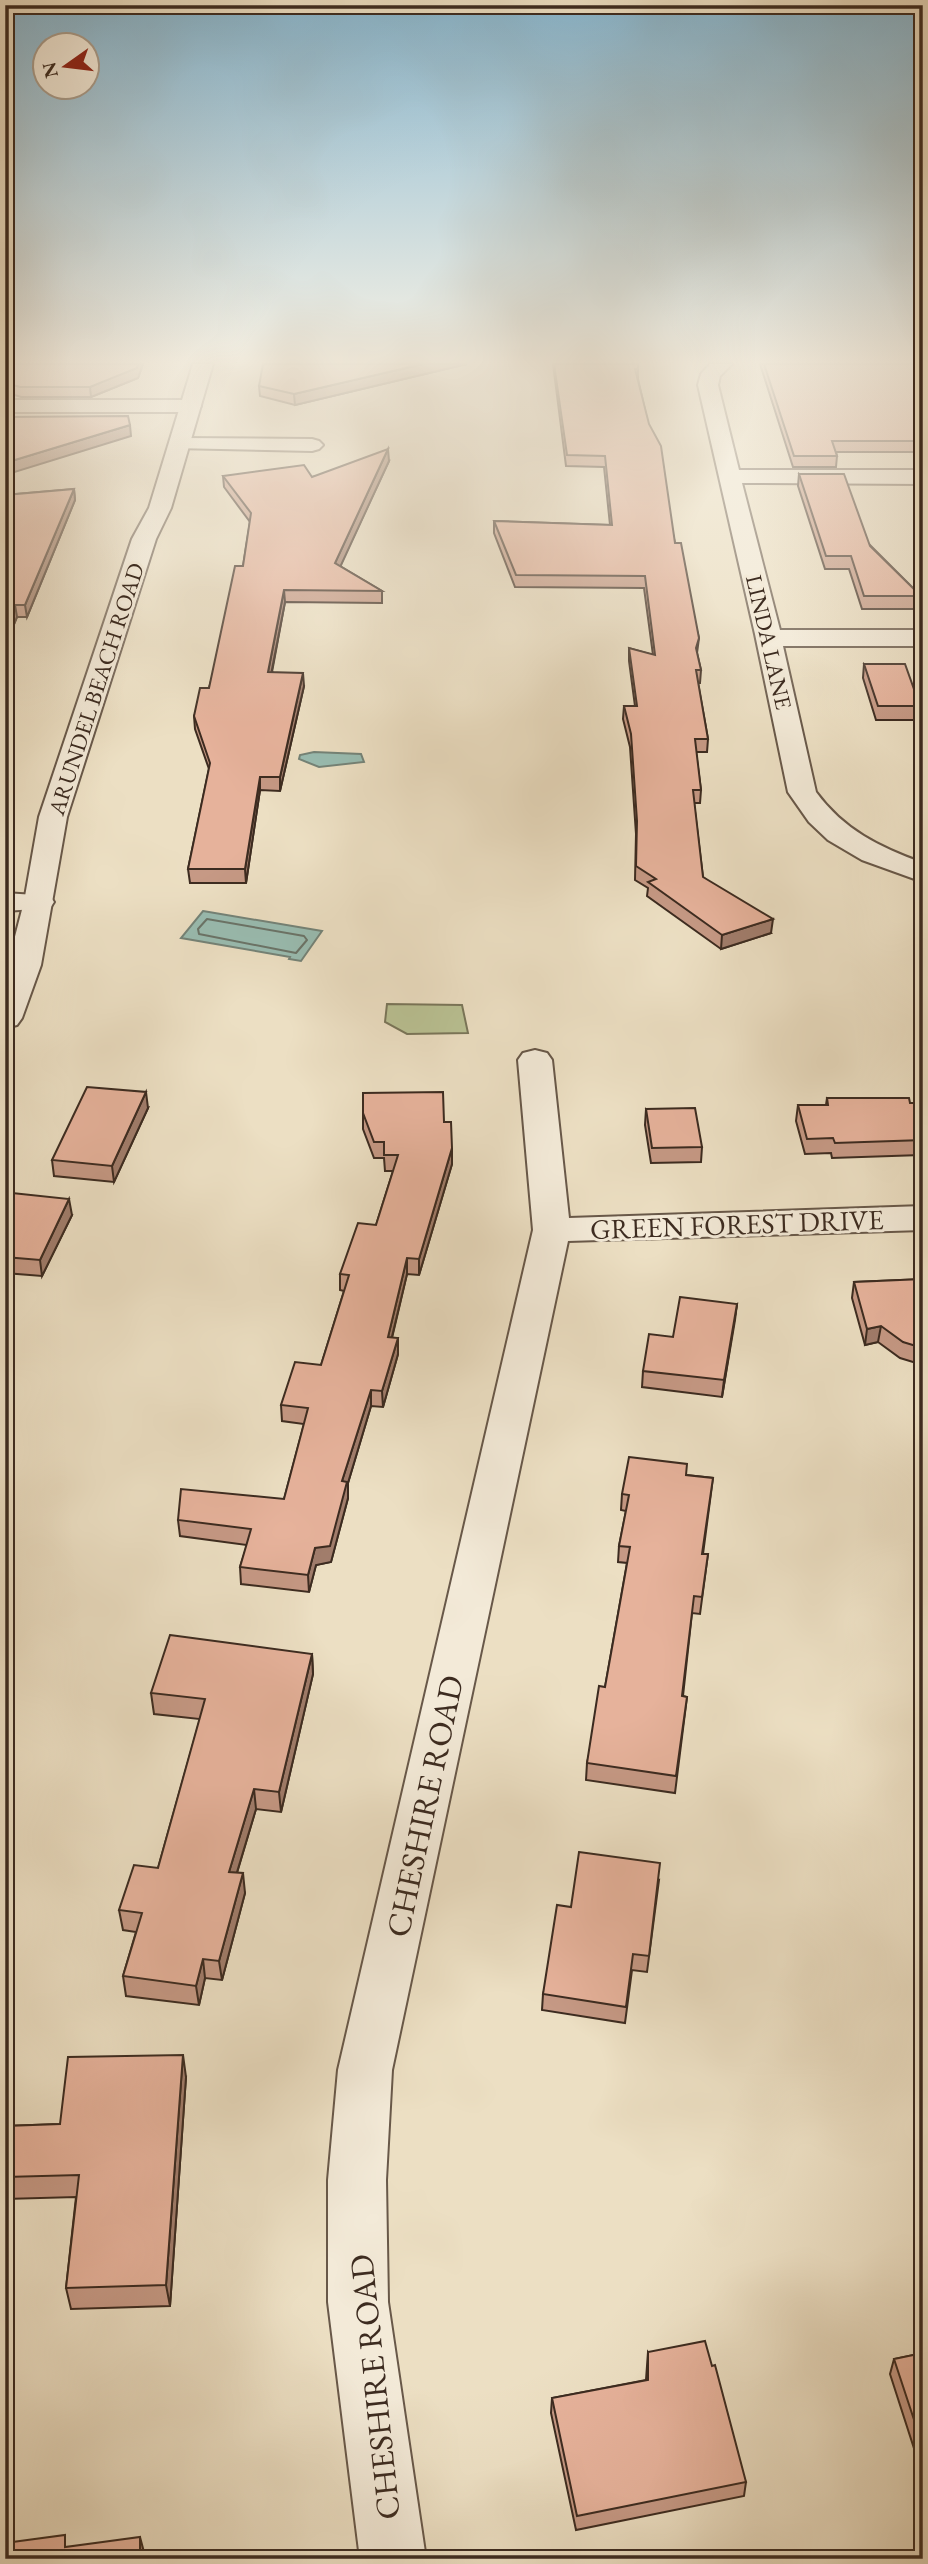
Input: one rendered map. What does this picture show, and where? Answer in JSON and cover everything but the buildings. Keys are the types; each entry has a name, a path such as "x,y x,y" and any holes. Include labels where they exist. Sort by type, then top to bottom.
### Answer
{"street":[{"name":"ARUNDEL BEACH ROAD","path":"5,1018 25,965 26,919 69,762 145,539 160,508 168,484"},
{"name":"LINDA LANE","path":"732,484 769,638 802,792 819,816 838,834 872,854 923,873"},
{"path":"769,638 923,638"},
{"path":"5,902 26,919"},
{"name":"CHESHIRE ROAD","path":"393,2559 358,2302 357,2180 365,2070 552,1230 535,1060"},
{"name":"GREEN FOREST DRIVE","path":"552,1230 923,1217"}],"green space":[{"path":"387,1004 462,1005 468,1033 407,1034 385,1022"}],"water":[{"path":"314,752 361,754 364,762 319,767 299,759 300,755"},
{"path":"203,911 322,931 301,961 181,938"}]}
